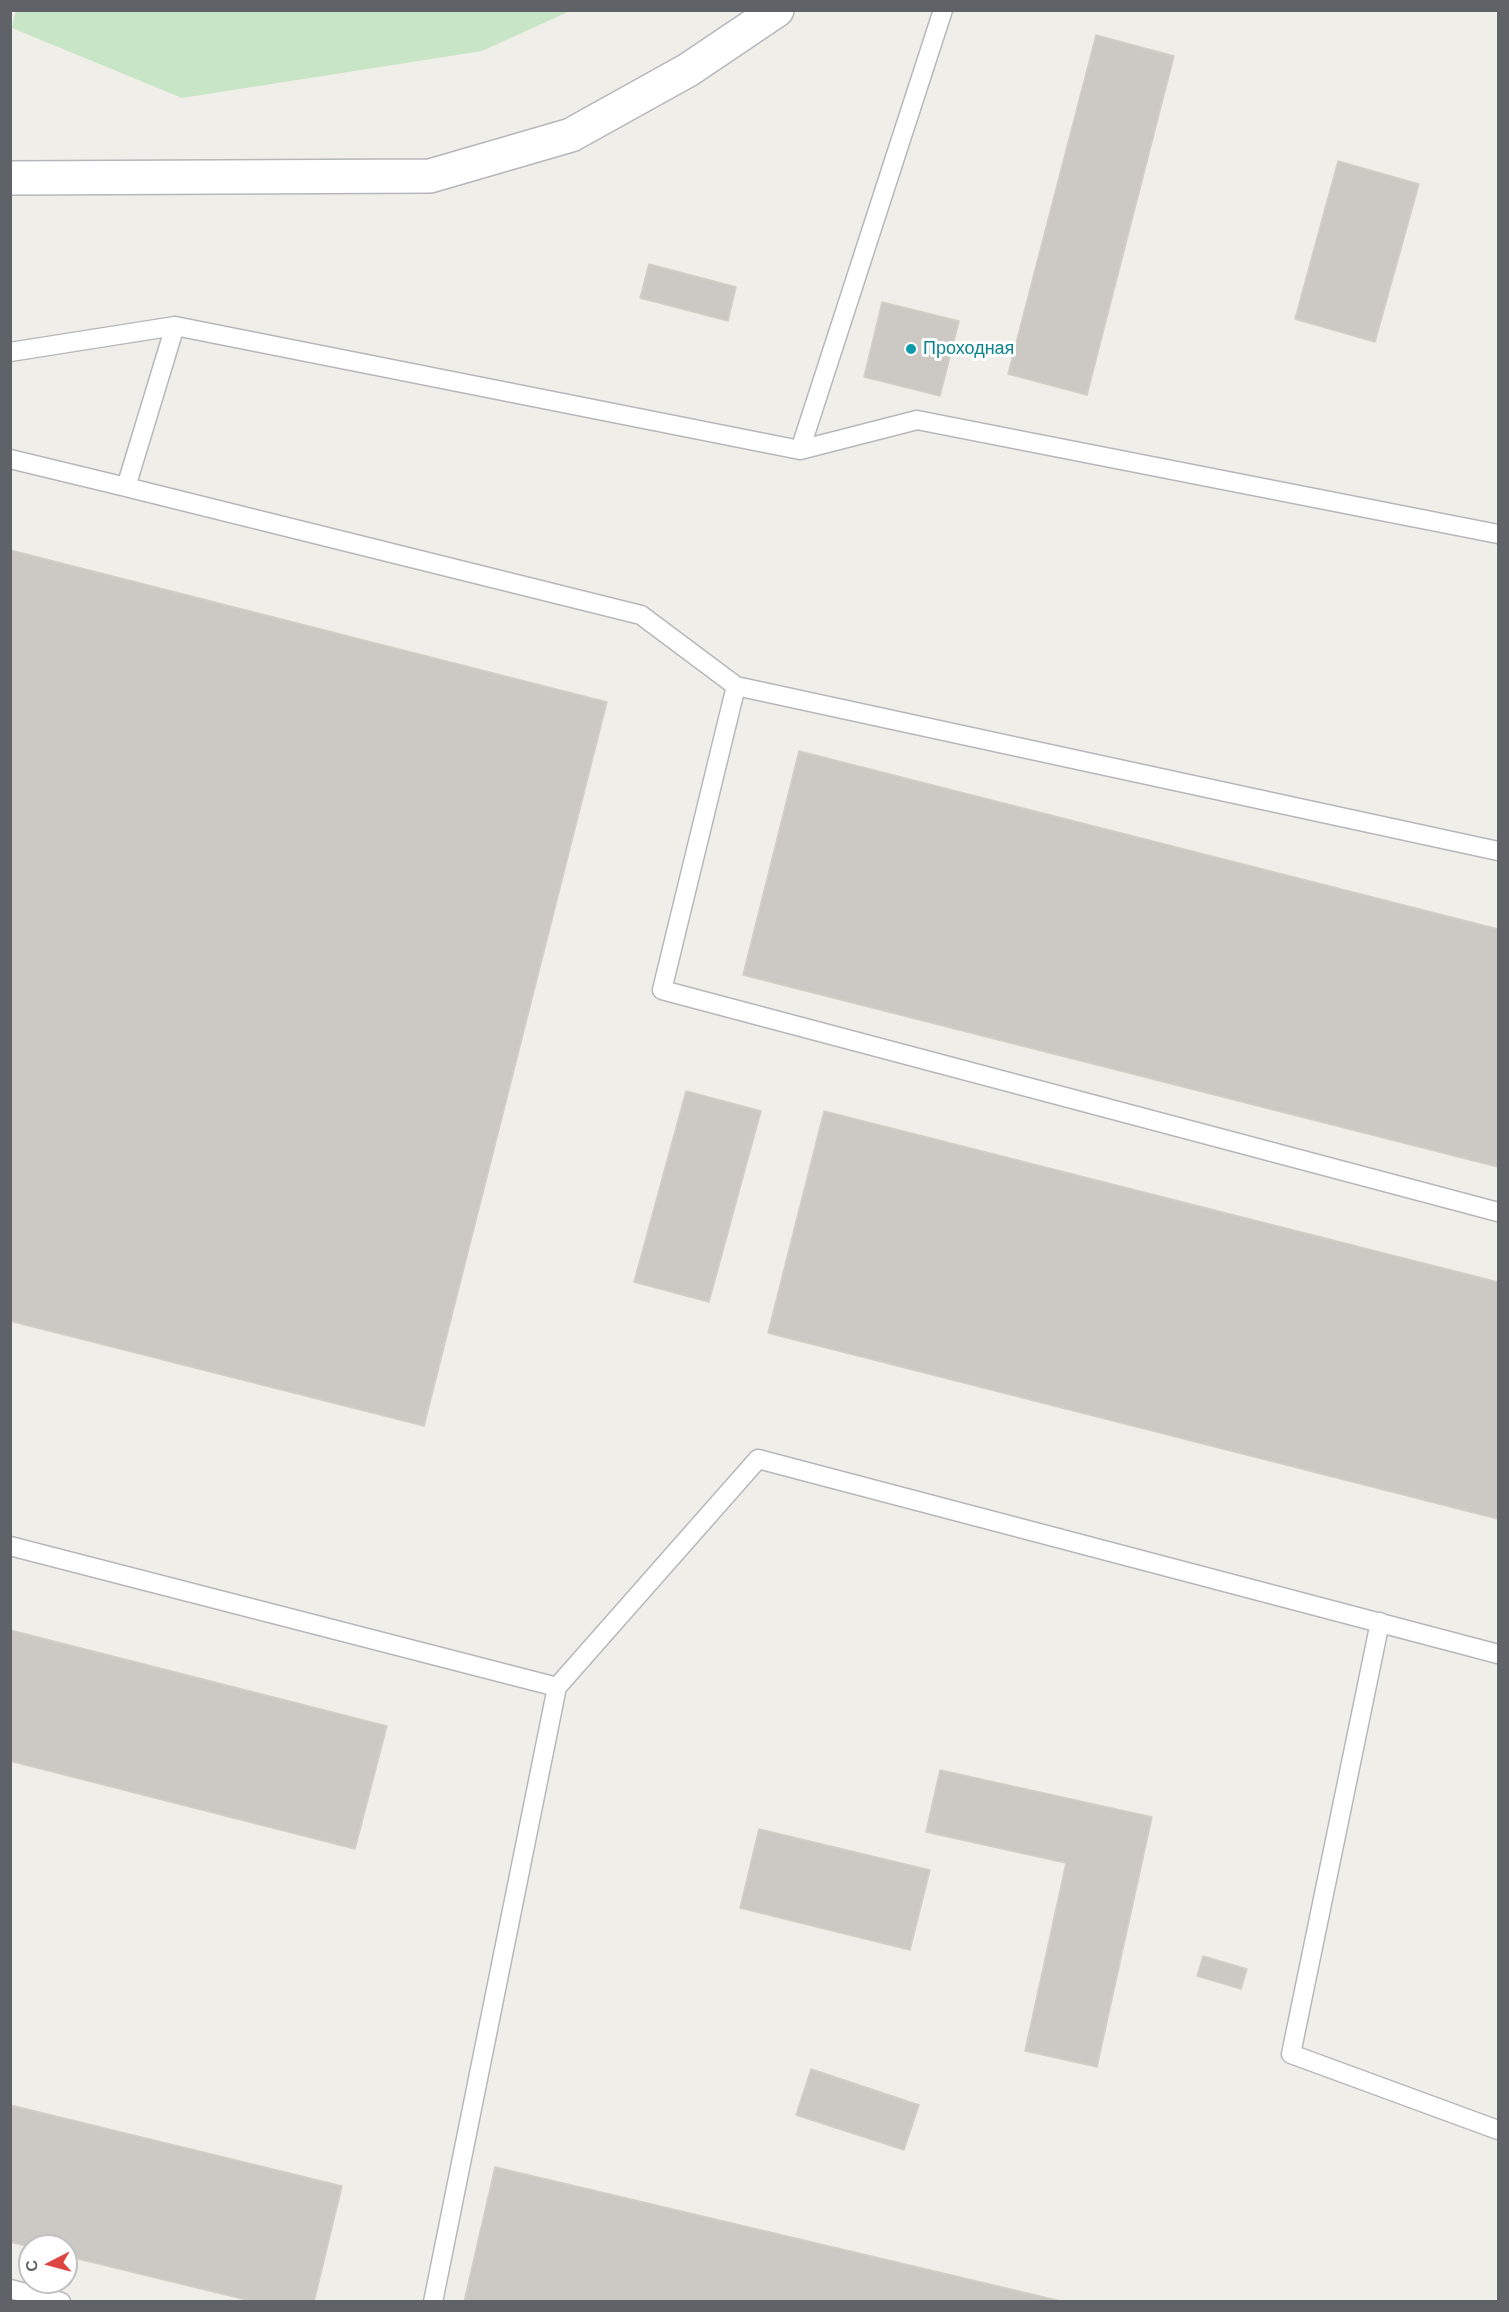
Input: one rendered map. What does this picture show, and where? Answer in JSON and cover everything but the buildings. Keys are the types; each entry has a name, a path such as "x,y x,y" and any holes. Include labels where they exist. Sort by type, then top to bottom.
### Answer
{"street":[{"path":"10,178 430,176 571,135 688,70 777,10"}],"lane":[{"path":"800,450 943,10"},
{"path":"126,487 176,326"},
{"path":"10,352 176,326 800,450 917,420 1498,534"},
{"path":"10,459 641,615 736,686 1498,851"},
{"path":"736,686 662,990 1498,1212"},
{"path":"433,2301 557,1687 758,1460 1498,1654"},
{"path":"10,1546 557,1687"},
{"path":"1380,1622 1291,2054 1498,2130"},
{"path":"10,2289 61,2301"}],"green space":[{"path":"16,10 570,11 482,51 182,98 12,28"}],"place":[{"name":"Проходная","path":"911,349"}]}
